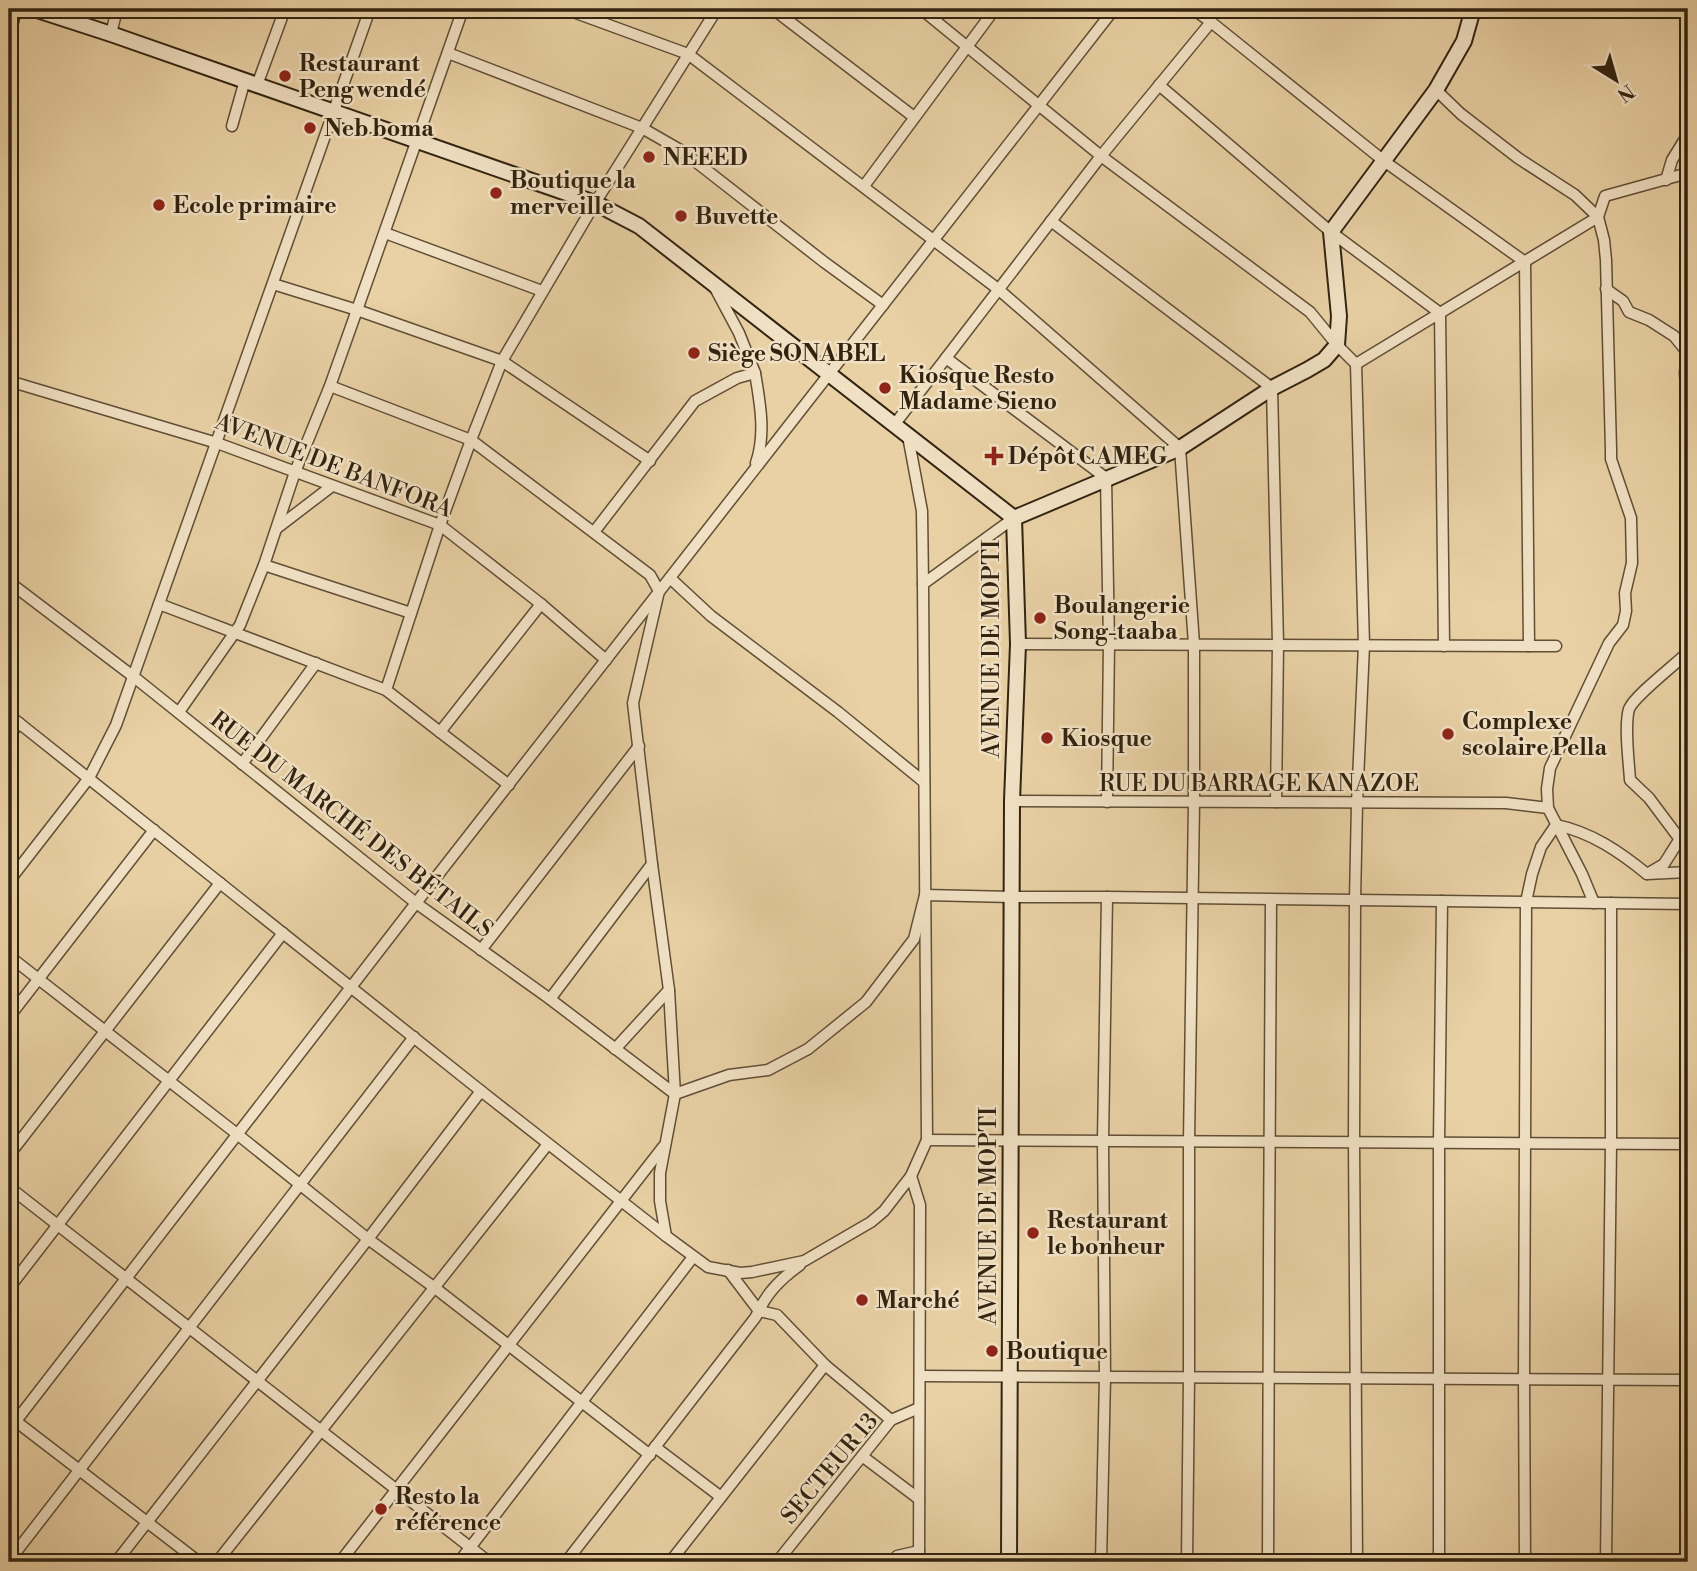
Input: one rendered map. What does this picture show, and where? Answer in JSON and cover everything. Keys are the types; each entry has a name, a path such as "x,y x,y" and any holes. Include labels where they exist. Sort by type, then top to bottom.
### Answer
{"street":[{"path":"9,29 13,9"},
{"name":"AVENUE DE MOPTI","path":"34,9 51,11 595,203 639,226 1014,518 1018,644 1012,802 1009,1562"},
{"path":"111,34 117,9"},
{"path":"232,126 285,9"},
{"path":"9,881 89,778 116,726 370,9"},
{"path":"179,712 240,625 264,565 295,472 358,310 463,9"},
{"path":"565,9 688,54 998,289 1180,448 1194,644 1187,1562"},
{"path":"387,690 440,526 502,361 595,203 717,9"},
{"path":"773,9 914,117"},
{"path":"921,9 1101,156 1310,312 1356,364 1364,645 1355,901 1357,1562"},
{"path":"864,186 995,9"},
{"path":"199,1562 79,1470 11,1422 1114,9"},
{"path":"1193,9 1384,161 1525,262"},
{"path":"923,584 1014,518 1180,448 1272,388 1324,360 1337,345 1339,316 1331,232 1436,90 1464,41 1473,9"},
{"path":"894,425 1101,156 1211,22"},
{"path":"447,53 642,128 682,151 883,305"},
{"path":"1159,85 1331,232 1440,313"},
{"path":"1436,90 1461,114 1518,158 1576,195 1598,217 1604,240 1611,458 1631,517 1632,563 1625,593 1626,611 1623,625 1609,643 1550,768 1546,789 1548,808 1594,903"},
{"path":"1666,180 1672,160 1688,134"},
{"path":"1356,364 1598,217 1605,196 1688,173"},
{"path":"1051,221 1272,388"},
{"path":"385,233 542,291"},
{"path":"1525,262 1529,646"},
{"path":"273,284 358,310 502,361 650,461"},
{"path":"713,284 739,333 755,373 762,412 760,451 754,471"},
{"path":"1606,289 1623,302 1629,312 1649,320 1674,336 1688,351 1685,373 1688,413"},
{"path":"1440,313 1444,646"},
{"path":"946,358 1106,478"},
{"path":"594,532 695,401 737,378 755,373"},
{"name":"AVENUE DE BANFORA","path":"9,381 216,443 440,526 541,604 606,660"},
{"path":"330,386 471,440 650,575 659,592 633,703 669,990 675,1094 660,1173 660,1201 666,1236"},
{"path":"1272,388 1278,644 1276,802"},
{"path":"566,1562 784,1276 804,1261 872,1222 884,1211 911,1176 927,1140 922,510 908,436"},
{"path":"1106,478 1107,802"},
{"path":"276,528 332,486"},
{"path":"264,565 411,614"},
{"path":"670,578 711,616 838,712 924,782"},
{"name":"RUE DU MARCHÉ DES BÉTAILS","path":"9,582 179,712 416,902 675,1094"},
{"path":"159,604 387,690 509,785"},
{"path":"440,732 541,604"},
{"path":"1018,644 1556,646"},
{"path":"1688,652 1638,696 1630,707 1627,722 1630,780 1649,798 1688,850"},
{"path":"242,764 316,663"},
{"path":"9,715 621,1202 708,1267 740,1273 804,1261"},
{"path":"9,736 19,723"},
{"path":"481,950 639,746"},
{"name":"RUE DU BARRAGE KANAZOE","path":"1012,802 1506,803 1548,808"},
{"path":"1556,825 1593,838 1624,856 1647,874 1688,872"},
{"path":"1525,1562 1526,902 1541,847 1556,825"},
{"path":"1647,874 1664,864 1688,827"},
{"path":"9,1017 154,831"},
{"path":"550,999 652,864"},
{"path":"9,1155 220,883"},
{"path":"925,895 1688,904"},
{"path":"675,1094 729,1076 768,1070 808,1049 866,1002 914,939 925,895"},
{"path":"1101,1562 1105,1377 1103,1141 1107,897"},
{"path":"1268,1562 1271,900"},
{"path":"1438,1562 1442,901"},
{"path":"1606,1562 1611,903"},
{"path":"9,1288 283,933"},
{"path":"9,956 237,1133 368,1239 582,1402 721,1497"},
{"path":"615,1049 669,990"},
{"path":"9,1561 414,1037"},
{"path":"116,1562 481,1091"},
{"path":"927,1140 1688,1144"},
{"path":"218,1562 548,1144"},
{"path":"340,1562 666,1144"},
{"path":"893,1562 897,1556 919,1557 920,1205 911,1176"},
{"path":"9,1187 489,1562"},
{"path":"459,1562 694,1257"},
{"path":"728,1270 759,1311 777,1315 825,1365 891,1420"},
{"path":"670,1562 825,1365"},
{"path":"919,1376 1688,1380"},
{"name":"SECTEUR 13","path":"777,1562 891,1420 919,1408"},
{"path":"862,1455 919,1499"}],"place":[{"name":"Restaurant Peng wendé","path":"285,76"},
{"name":"Neb boma","path":"310,128"},
{"name":"NEEED","path":"649,157"},
{"name":"Boutique la merveille","path":"496,193"},
{"name":"Ecole primaire","path":"159,205"},
{"name":"Buvette","path":"681,216"},
{"name":"Siège SONABEL","path":"694,353"},
{"name":"Kiosque Resto Madame Sieno","path":"885,388"},
{"name":"Dépôt CAMEG","path":"994,456"},
{"name":"Boulangerie Song-taaba","path":"1040,618"},
{"name":"Complexe scolaire Pella","path":"1448,734"},
{"name":"Kiosque","path":"1047,738"},
{"name":"Restaurant le bonheur","path":"1033,1233"},
{"name":"Marché","path":"862,1300"},
{"name":"Boutique","path":"992,1351"},
{"name":"Resto la référence","path":"381,1509"}]}
